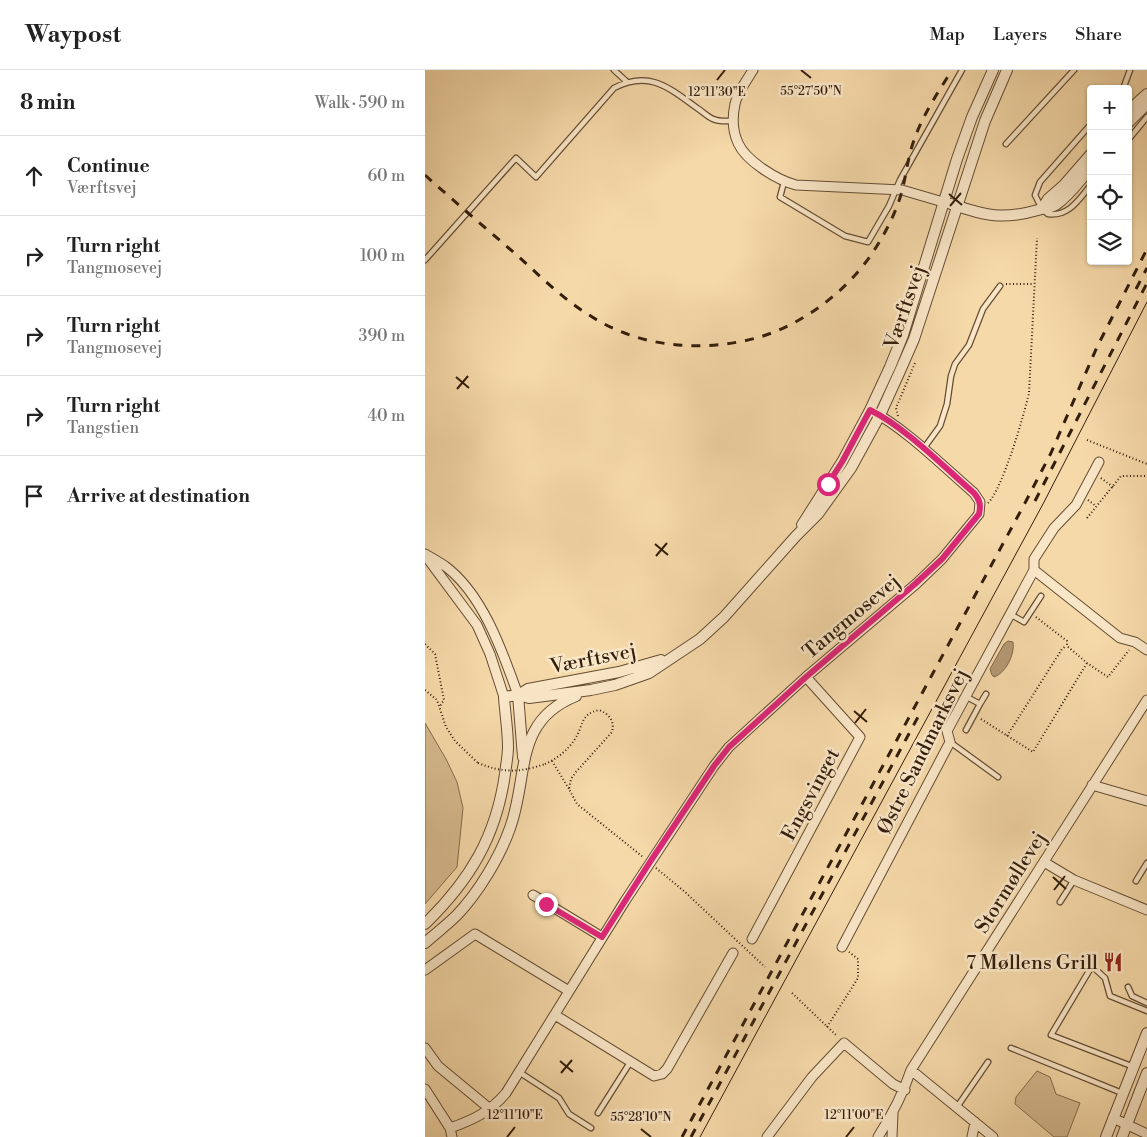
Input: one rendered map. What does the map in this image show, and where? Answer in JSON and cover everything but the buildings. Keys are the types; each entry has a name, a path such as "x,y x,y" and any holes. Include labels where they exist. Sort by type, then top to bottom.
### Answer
{"street":[{"path":"753,70 735,102 734,133 739,145 755,162 771,175 784,182 796,185 902,190 989,215 1005,216 1019,215 1055,206 1087,172"},
{"name":"Værftsvej","path":"796,536 811,508 842,462 870,410 903,335 943,202 972,117 993,70"},
{"name":"Værftsvej","path":"504,697 518,696 529,698 591,690 615,685 649,673 701,639 724,617 818,514 851,468 880,415 914,339 985,121 1007,70"},
{"path":"1132,107 1147,94"},
{"path":"1132,119 1147,104"},
{"path":"1042,208 1048,199 1064,185 1087,159"},
{"path":"870,410 880,415 923,449 974,493 979,499 981,507"},
{"name":"Østre Sandmarksvej","path":"842,947 950,742 947,731 1034,570 1034,559 1054,528 1076,505 1099,462"},
{"name":"Tangmosevej","path":"425,1089 451,1133 490,1109 506,1093 650,862 714,766 729,747 806,677 942,559 979,514 981,507"},
{"path":"425,554 446,567 467,587 486,618 502,650 518,696"},
{"path":"425,554 477,625 490,654 504,697 508,748 502,793 490,835 470,873 447,902 425,924"},
{"path":"1034,570 1120,638 1135,642 1147,650"},
{"name":"Værftsvej","path":"518,696 528,688 619,672 645,666 676,654"},
{"name":"Engsvinget","path":"752,939 861,737 806,677"},
{"name":"Værftsvej","path":"425,943 457,915 482,882 497,857 510,828 519,794 523,763 532,735 543,716 561,702 591,690"},
{"name":"Værftsvej","path":"518,696 523,763"},
{"name":"Stormøllevej","path":"878,1137 905,1090 911,1070 1147,700"},
{"path":"1092,785 1147,801"},
{"path":"1044,862 1074,880 1147,910"},
{"path":"533,895 602,937"},
{"path":"425,970 475,934 569,991"},
{"path":"555,1015 654,1076 658,1076 665,1072 733,953"},
{"path":"1106,1137 1147,1033"},
{"path":"767,1137 812,1077 844,1042 893,1084 905,1090"},
{"path":"425,1048 439,1066 490,1109"},
{"path":"911,1070 993,1137"},
{"path":"1122,1137 1147,1073"},
{"path":"893,1112 893,1137"},
{"path":"1113,1118 1145,1134"},
{"path":"972,1137 975,1122"}],"lane":[{"path":"614,70 626,81"},
{"path":"784,182 780,197 845,236 868,242 962,70"},
{"path":"1007,144 1074,70"},
{"path":"1124,85 1130,70"},
{"path":"425,260 516,158 537,177 614,88 626,81 639,78 654,80 668,86 713,120 733,122"},
{"path":"1132,135 1147,117"},
{"path":"1087,129 1040,182 1035,194 1042,208 1049,214 1055,215 1067,212 1087,190"},
{"path":"923,449 940,426 947,404 951,376 955,364 969,345 983,309 999,286"},
{"path":"1010,614 1024,622 1041,596"},
{"path":"966,730 986,694"},
{"path":"965,696 981,704"},
{"path":"950,742 998,777"},
{"path":"1136,881 1147,863"},
{"path":"1060,902 1074,880"},
{"path":"1134,1067 1051,1035 1092,966 1105,978 1110,996 1147,1011"},
{"path":"1128,987 1132,996 1147,1003"},
{"path":"1011,1048 1123,1093"},
{"path":"598,1113 631,1061"},
{"path":"957,1107 988,1062"},
{"path":"519,1072 559,1098 569,1114 591,1128"}],"path":[{"path":"981,507 991,500 1003,474 1026,412 1029,393 1037,238"},
{"path":"999,286 1004,284 1034,284"},
{"path":"901,421 896,408 917,359"},
{"path":"1087,440 1147,464"},
{"path":"1093,472 1113,487"},
{"path":"1087,518 1121,476 1147,476"},
{"path":"984,494 991,500"},
{"path":"1030,612 1067,641 1067,646 1087,663 1108,677 1135,642"},
{"path":"425,644 435,654 444,700 440,706"},
{"path":"1007,736 1062,649 1067,646"},
{"path":"974,715 1033,752 1087,663"},
{"path":"425,690 437,700 446,727 455,741 478,763 494,769 511,772 529,770 552,761 574,741 587,714 599,710 605,712 611,718 612,732 576,772 571,779 569,789"},
{"path":"552,761 577,804 685,892 765,967"},
{"path":"827,1027 858,978 857,959 842,947"},
{"path":"792,993 844,1042"}],"shaded area":[{"path":"1008,641 1013,642 1013,652 1006,667 994,677 990,669 1004,644"},
{"path":"425,723 457,782 463,808 457,867 425,904"},
{"path":"1037,1071 1050,1077 1056,1094 1080,1103 1067,1137 1054,1137 1015,1104 1016,1097"}],"tram line":[{"path":"700,1137 1043,504 1147,302"}],"railway":[{"path":"425,175 561,295 579,309 608,326 650,341 672,344 694,346 738,342 777,331 809,314 838,292 863,266 886,231 900,199 917,133 930,105 952,70"},
{"path":"682,1137 1025,503 1051,453 1097,347 1147,249"},
{"path":"1136,289 1147,268"},
{"path":"1035,501 1147,283"},
{"path":"691,1137 918,717"}],"place":[{"name":"7 Møllens Grill","path":"1113,962"}],"route":[{"path":"546,904 602,937 714,766 729,747 806,677 942,559 979,514 981,507 979,499 974,493 903,432 870,410 828,484"}]}
